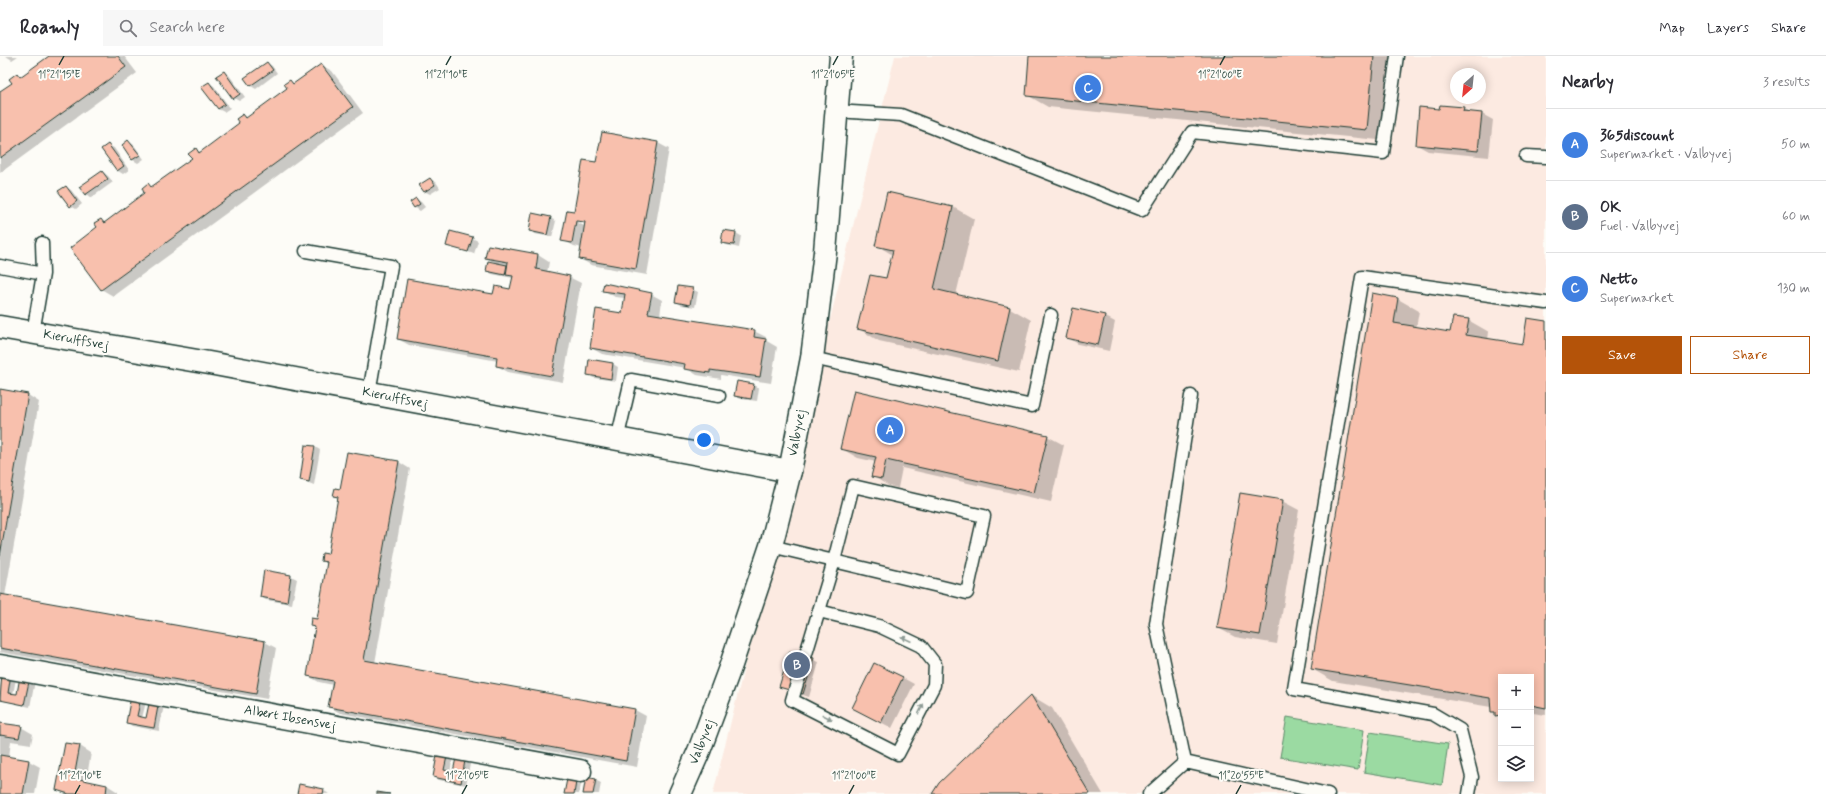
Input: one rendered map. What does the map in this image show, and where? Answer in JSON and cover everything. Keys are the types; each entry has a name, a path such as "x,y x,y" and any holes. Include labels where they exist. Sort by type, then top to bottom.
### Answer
{"street":[{"name":"Valbyvej","path":"680,794 699,751 728,672 771,546 790,472 812,358 825,252 841,56"},
{"name":"Kierulffsvej","path":"0,327 369,393 790,472"},
{"name":"Albert Ibsensvej","path":"0,666 580,771"}],"lane":[{"path":"836,111 901,115 1142,210 1192,132 1383,153 1397,56"},
{"path":"1526,156 1546,157"},
{"path":"33,333 43,274 42,243"},
{"path":"306,251 391,266 369,393"},
{"path":"0,266 43,274"},
{"path":"1469,794 1472,777 1460,730 1433,714 1294,689 1362,277 1546,303"},
{"path":"812,358 1032,406 1051,315"},
{"path":"618,440 631,380 719,396"},
{"path":"1185,762 1156,624 1191,396"},
{"path":"771,546 834,561 967,593 984,516 853,486 834,561 792,700 898,754 934,685 935,664 921,646 879,626 819,611"},
{"path":"1149,794 1185,762"},
{"path":"1185,762 1328,794"}],"shaded area":[{"path":"895,56 1546,56 1546,794 713,794"}],"green space":[{"path":"1287,717 1364,730 1358,770 1280,757"},
{"path":"1370,732 1448,744 1442,785 1364,772"}],"building":[{"path":"49,56 118,56 126,67 0,158 0,91 12,83 9,79 17,73 20,77"},
{"path":"1029,56 1374,56 1367,130 1026,96"},
{"path":"267,62 273,70 250,86 244,78"},
{"path":"321,64 353,107 101,290 70,248 97,227 94,223 101,219 104,223 144,193 142,188 148,183 151,187 192,158 188,154 196,148 199,153 239,123 236,119 243,114 246,118 287,88 284,84 290,80 293,84"},
{"path":"224,71 240,94 233,99 216,76"},
{"path":"209,82 225,104 218,109 201,87"},
{"path":"1440,105 1464,107 1463,111 1482,113 1478,151 1416,145 1419,107 1439,109"},
{"path":"602,132 658,142 636,269 579,259 585,222 576,221 572,243 561,241 567,210 574,211 583,160 596,162"},
{"path":"128,140 140,155 132,160 122,145"},
{"path":"108,144 124,166 117,171 101,149"},
{"path":"102,171 108,179 85,195 79,187"},
{"path":"430,178 435,185 424,192 419,185"},
{"path":"66,186 77,201 70,207 58,191"},
{"path":"887,192 953,207 934,289 1010,307 998,361 857,329 870,275 886,278 893,250 875,246"},
{"path":"416,198 420,204 414,208 410,202"},
{"path":"532,213 551,217 547,235 529,231"},
{"path":"723,230 736,232 734,245 721,243"},
{"path":"450,231 473,237 468,252 446,246"},
{"path":"488,245 538,254 536,269 570,276 552,376 496,366 497,357 397,339 407,279 493,294 495,286 510,289 513,276 506,275 508,262 485,258"},
{"path":"488,261 507,265 505,275 486,271"},
{"path":"604,283 652,293 648,313 755,330 754,337 766,339 760,377 710,370 710,373 684,369 685,364 590,348 596,309 622,313 625,294 602,291"},
{"path":"678,286 693,288 690,305 675,302"},
{"path":"1372,293 1398,298 1394,323 1450,332 1453,317 1469,319 1466,335 1523,344 1527,318 1546,321 1546,708 1534,706 1534,674 1498,674 1498,716 1495,716 1495,712 1491,712 1490,698 1311,669"},
{"path":"1073,308 1105,315 1098,345 1066,338"},
{"path":"589,359 613,363 611,379 587,375"},
{"path":"737,381 754,384 751,399 734,396"},
{"path":"0,389 28,394 0,556"},
{"path":"854,390 1048,435 1034,493 886,460 882,479 871,477 876,457 840,449"},
{"path":"305,445 315,446 309,482 300,480"},
{"path":"347,452 399,461 364,660 635,709 626,761 328,707 333,681 307,676 315,627 310,626 311,618 317,619 327,562 321,561 322,553 328,554 338,497 333,496 335,488 340,489"},
{"path":"1240,493 1283,500 1260,635 1217,628"},
{"path":"264,570 291,575 287,602 260,597"},
{"path":"0,594 265,641 256,694 0,648"},
{"path":"790,651 814,658 803,694 779,687"},
{"path":"874,663 903,677 881,723 852,708"},
{"path":"2,672 11,674 8,693 17,694 20,676 30,677 24,705 0,700"},
{"path":"1031,695 1090,794 932,794 939,783"},
{"path":"131,696 141,698 137,716 146,718 150,699 159,701 154,728 126,723"},
{"path":"0,723 22,726 19,738 0,735"},
{"path":"65,743 80,745 74,778 107,785 106,794 69,794 56,790"},
{"path":"438,750 448,752 444,770 453,772 457,753 466,755 461,783 433,777"},
{"path":"0,755 29,760 23,794 0,794"},
{"path":"568,774 577,776 574,794 564,794"},
{"path":"586,777 596,779 593,794 583,794"},
{"path":"299,784 324,789 323,794 297,794"},
{"path":"377,792 390,794 377,794"}],"place":[{"name":"Netto","path":"1088,88"},
{"name":"365discount","path":"890,430"},
{"name":"OK","path":"797,665"}]}
